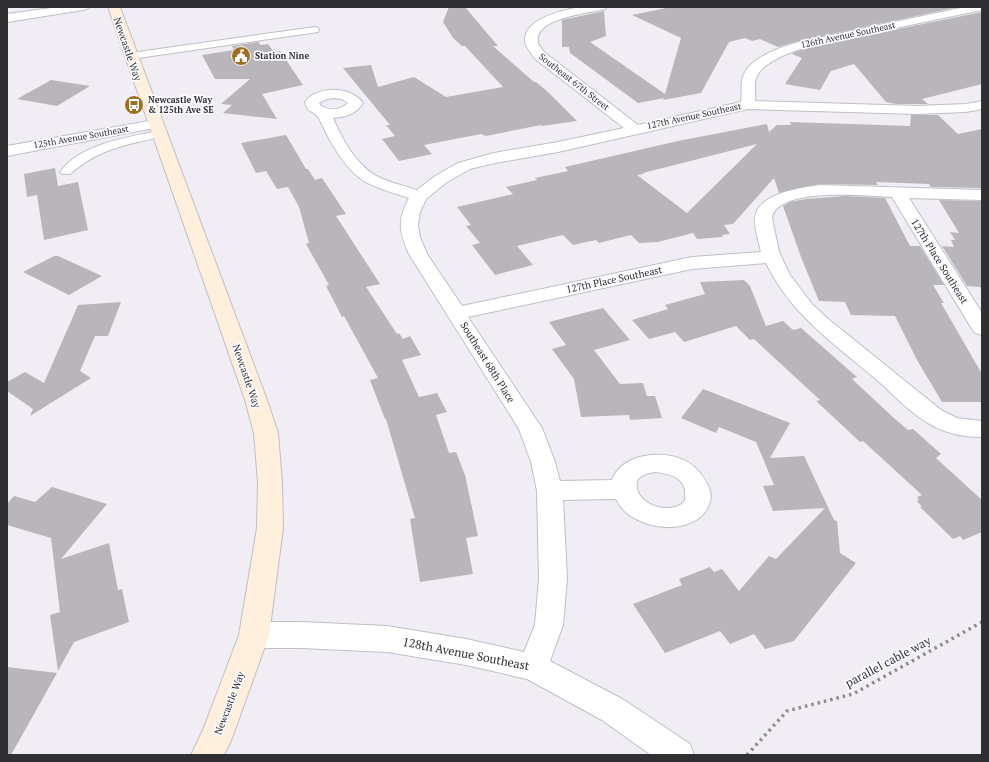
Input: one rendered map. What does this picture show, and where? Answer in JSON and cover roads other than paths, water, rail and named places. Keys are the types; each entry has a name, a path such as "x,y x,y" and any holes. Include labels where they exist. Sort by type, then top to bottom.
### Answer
{"main road":[{"name":"Newcastle Way","path":"114,7 256,400 266,433 270,483 270,528 254,635 216,738 207,755"}],"street":[{"path":"7,18 83,7"},
{"name":"Southeast 67th Street","path":"600,7 545,21 530,36 530,41 533,48 539,55 634,129"},
{"name":"126th Avenue Southeast","path":"748,105 749,78 761,63 792,48 806,43 982,7"},
{"name":"127th Avenue Southeast","path":"419,196 441,179 464,166 494,158 558,147 748,105 917,110 966,108 982,105"},
{"path":"324,114 334,135 365,176 383,185 419,196"},
{"name":"125th Avenue Southeast","path":"7,151 157,129"},
{"path":"982,195 820,190 801,192 786,197 774,204 765,212 763,223 772,257 790,290 821,323 920,405 941,420 960,426 982,429"},
{"name":"127th Place Southeast","path":"898,193 982,329"},
{"name":"Southeast 68th Place","path":"419,196 409,214 409,234 418,254 530,428 543,462 550,491 553,578 549,625 533,667"},
{"name":"127th Place Southeast","path":"457,313 692,263 772,257"},
{"path":"550,491 624,489"},
{"name":"128th Avenue Southeast","path":"254,635 301,635 387,639 466,652 533,667 613,710 678,755"}],"lane":[{"path":"131,56 315,30"},
{"path":"66,172 79,160 94,151 157,129"}],"place":[{"name":"Station Nine","path":"241,56"},
{"name":"Newcastle Way & 125th Ave SE","path":"134,105"}]}
